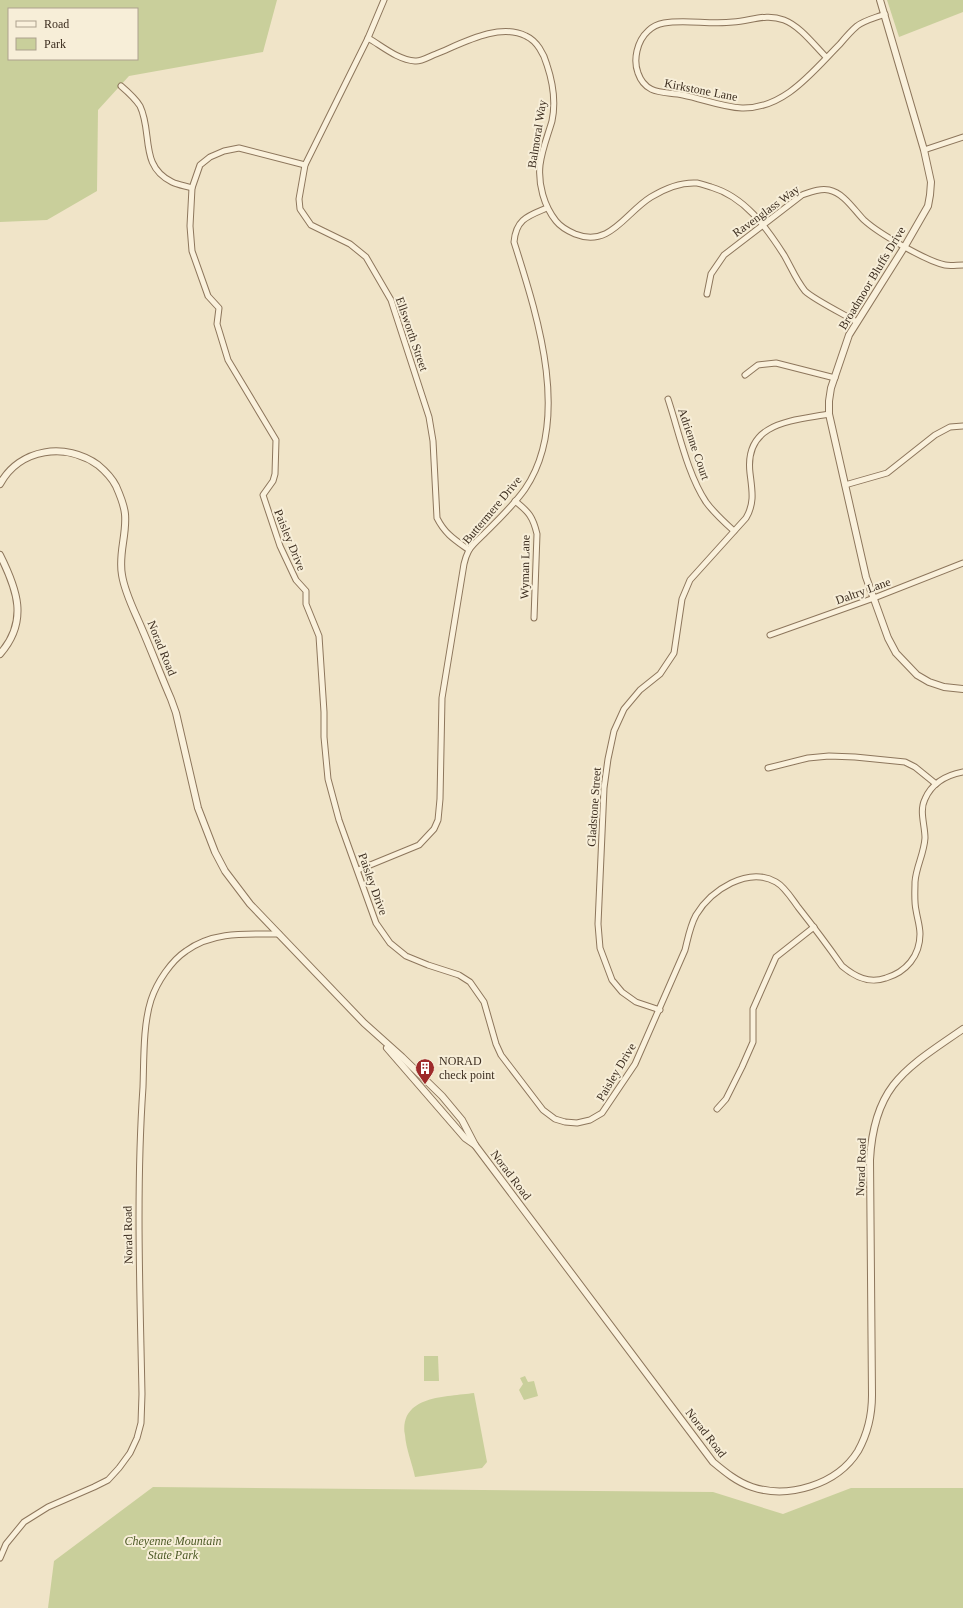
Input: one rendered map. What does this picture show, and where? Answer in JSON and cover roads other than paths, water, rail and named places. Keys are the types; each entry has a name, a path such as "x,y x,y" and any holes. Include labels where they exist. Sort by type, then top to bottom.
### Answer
{"street":[{"name":"Ellsworth Street","path":"384,0 368,38 305,165 298,199 300,209 311,225 350,244 366,256 392,300 429,417 433,441 437,518 441,526 450,537 469,550"},
{"name":"Broadmoor Bluffs Drive","path":"880,0 924,150 931,182 930,195 928,206 905,246 857,322 844,348 828,401 829,414 866,577 888,638 896,653 917,675 929,682 944,687 963,689"},
{"name":"Kirkstone Lane","path":"826,57 793,25 775,17 764,16 732,23 670,22 656,26 643,36 640,42 636,57 636,68 642,81 653,91 660,93 676,93 725,106 760,107 775,102 788,94 826,57 856,27 884,14"},
{"name":"Balmoral Way","path":"368,38 402,58 417,61 495,32 512,31 526,36 537,44 545,58 552,78 554,100 552,120 540,165 540,185 547,208 557,223 584,237 601,236 620,225 649,198 682,184 698,183 718,189 734,197 748,208 763,225 807,293 857,322"},
{"path":"121,86 132,96 139,106 144,119 149,158 157,171 171,182 192,188 200,165 210,157 224,151 239,148 305,165"},
{"path":"924,150 963,138"},
{"name":"Paisley Drive","path":"192,188 190,226 192,251 208,296 219,308 217,324 228,360 276,440 275,474 273,481 262,495 280,546 296,580 306,590 306,604 318,636 328,779 339,820 376,923 390,943 406,956 428,966 459,975 470,982 484,1002 496,1044 501,1055 543,1110 555,1119 577,1123 590,1120 602,1113 635,1064 660,1010 685,950 689,932 696,915 719,890 733,882 748,878 764,878 776,882 788,893 842,966 851,973 865,980 880,980 894,976 905,969 913,960 918,947 920,933 914,893 925,837 922,813 925,799 936,784 948,776 963,772"},
{"name":"Ravenglass Way","path":"707,294 711,274 716,264 724,255 802,195 815,190 830,190 843,198 865,220 905,246 929,259 945,265 963,265"},
{"name":"Buttermere Drive","path":"358,870 419,845 434,829 438,820 440,799 442,698 460,580 464,564 469,550 525,489 534,473 543,451 548,414 544,350 534,304 514,242 518,225 523,219 547,208"},
{"path":"746,375 758,364 776,363 835,378"},
{"name":"Adrienne Court","path":"668,399 695,482 706,502 734,531"},
{"name":"Gladstone Street","path":"660,1010 636,1002 622,992 612,980 600,948 598,924 604,788 614,731 619,718 632,700 640,690 660,674 674,653 684,592 690,580 746,518 750,511 753,493 749,461 755,444 762,434 772,426 783,422 829,414"},
{"path":"845,485 886,473 935,435 950,427 963,426"},
{"name":"Norad Road","path":"0,484 12,468 24,460 37,454 60,451 67,451 88,458 101,468 115,484 123,503 125,515 120,563 124,586 176,713 198,808 215,852 225,871 250,904 378,1036 465,1138 475,1145"},
{"name":"Wyman Lane","path":"515,501 527,510 534,521 537,534 534,618"},
{"path":"0,555 14,585 17,596 18,612 15,629 0,654"},
{"name":"Daltry Lane","path":"770,635 874,598 963,563"},
{"path":"768,768 808,758 829,756 862,757 905,762 915,767 936,784"},
{"path":"717,1109 726,1099 753,1042 753,1009 776,957 814,927"},
{"name":"Norad Road","path":"0,1558 6,1544 24,1522 48,1507 108,1480 130,1454 137,1438 141,1423 142,1394 138,1221 140,1121 147,1020 151,1000 158,985 170,967 185,951 203,941 221,936 279,934"},
{"name":"Norad Road","path":"378,1036 442,1096 462,1120 475,1145 713,1462 740,1482 752,1487 780,1492 794,1491 823,1481 849,1462 857,1452 866,1436 871,1416 872,1395 870,1160 873,1130 878,1114 894,1082 909,1067 963,1028"},
{"name":"Norad Road","path":"944,1042 963,1032"}],"place":[{"name":"NORAD check point","path":"425,1085"}],"park label":[{"name":"Cheyenne Mountain State Park","path":"173,1548"}]}
